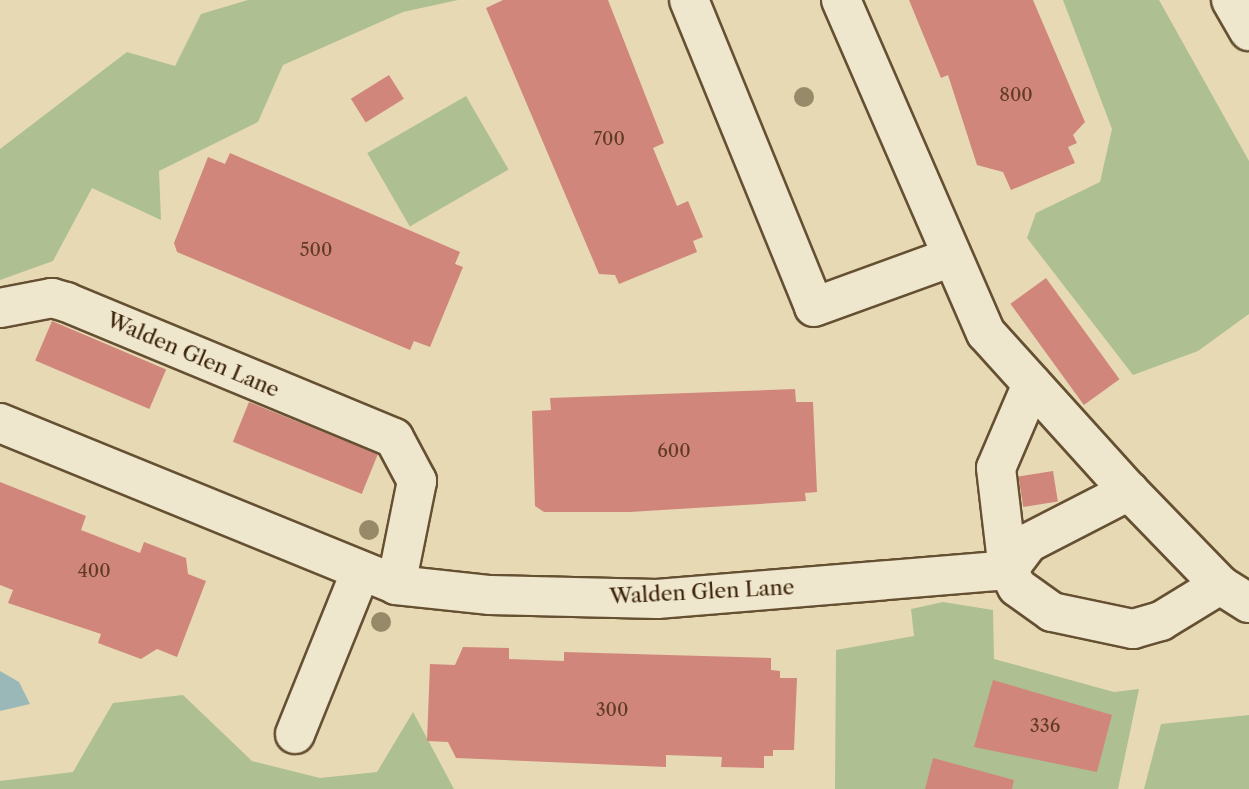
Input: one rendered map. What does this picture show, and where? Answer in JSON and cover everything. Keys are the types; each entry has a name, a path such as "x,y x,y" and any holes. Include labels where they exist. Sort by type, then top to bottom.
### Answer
{"street":[{"path":"690,0 814,307 949,258"},
{"path":"841,0 949,258 986,332 1129,491 1234,594 1161,621 1105,627 1030,600 1008,570 996,468 1032,384"},
{"path":"1230,0 1249,31"},
{"name":"Walden Glen Lane","path":"0,308 51,298 66,302 394,438 417,481 396,585"},
{"name":"Walden Glen Lane","path":"0,422 396,585 490,595 657,599 1008,570"},
{"path":"1008,570 1028,543 1129,491"},
{"path":"295,734 360,571"}],"green space":[{"path":"248,0 458,0 403,12 283,65 258,122 159,171 161,220 92,188 53,261 0,280 0,149 127,52 175,66 201,14"},
{"path":"1063,0 1159,0 1249,161 1249,314 1198,351 1133,375 1027,238 1036,213 1100,182 1112,129"},
{"path":"466,96 508,170 410,227 367,153"},
{"path":"943,602 993,610 994,659 1114,692 1139,689 1118,789 835,789 836,650 914,636 911,609"},
{"path":"183,695 252,761 320,778 377,772 413,712 454,789 0,789 0,781 73,772 113,703"},
{"path":"1249,715 1249,789 1144,789 1161,724"}],"water":[{"path":"0,671 19,682 30,704 0,711"}],"building":[{"path":"503,0 608,0 664,143 653,148 677,206 688,201 703,237 693,241 697,252 619,284 615,275 599,274 486,8"},
{"path":"909,0 1033,0 1085,122 1073,135 1077,143 1068,147 1075,163 1011,190 1003,172 977,165 948,75 941,78"},
{"path":"389,75 404,99 366,123 351,99"},
{"path":"230,153 460,252 455,264 463,267 430,347 414,341 410,350 177,252 174,243 208,157 225,164"},
{"path":"1046,278 1119,379 1084,405 1010,304"},
{"path":"52,321 166,369 149,409 35,361"},
{"path":"795,389 796,402 813,402 817,492 805,493 806,501 630,512 544,512 535,506 532,411 551,410 550,398"},
{"path":"249,402 378,454 362,494 233,442"},
{"path":"1053,471 1058,502 1023,507 1018,476"},
{"path":"0,482 86,516 81,530 140,553 144,542 186,558 188,574 206,581 177,657 157,649 141,659 98,643 101,634 8,603 13,590 0,585"},
{"path":"463,647 509,648 509,659 564,661 564,652 771,658 771,670 780,671 780,678 797,678 794,750 773,750 773,756 764,756 764,768 721,767 722,757 666,755 666,767 456,758 448,742 427,741 430,664 455,665"},
{"path":"993,680 1112,715 1097,772 974,747"},
{"path":"933,758 1014,780 1012,789 925,789"}]}
